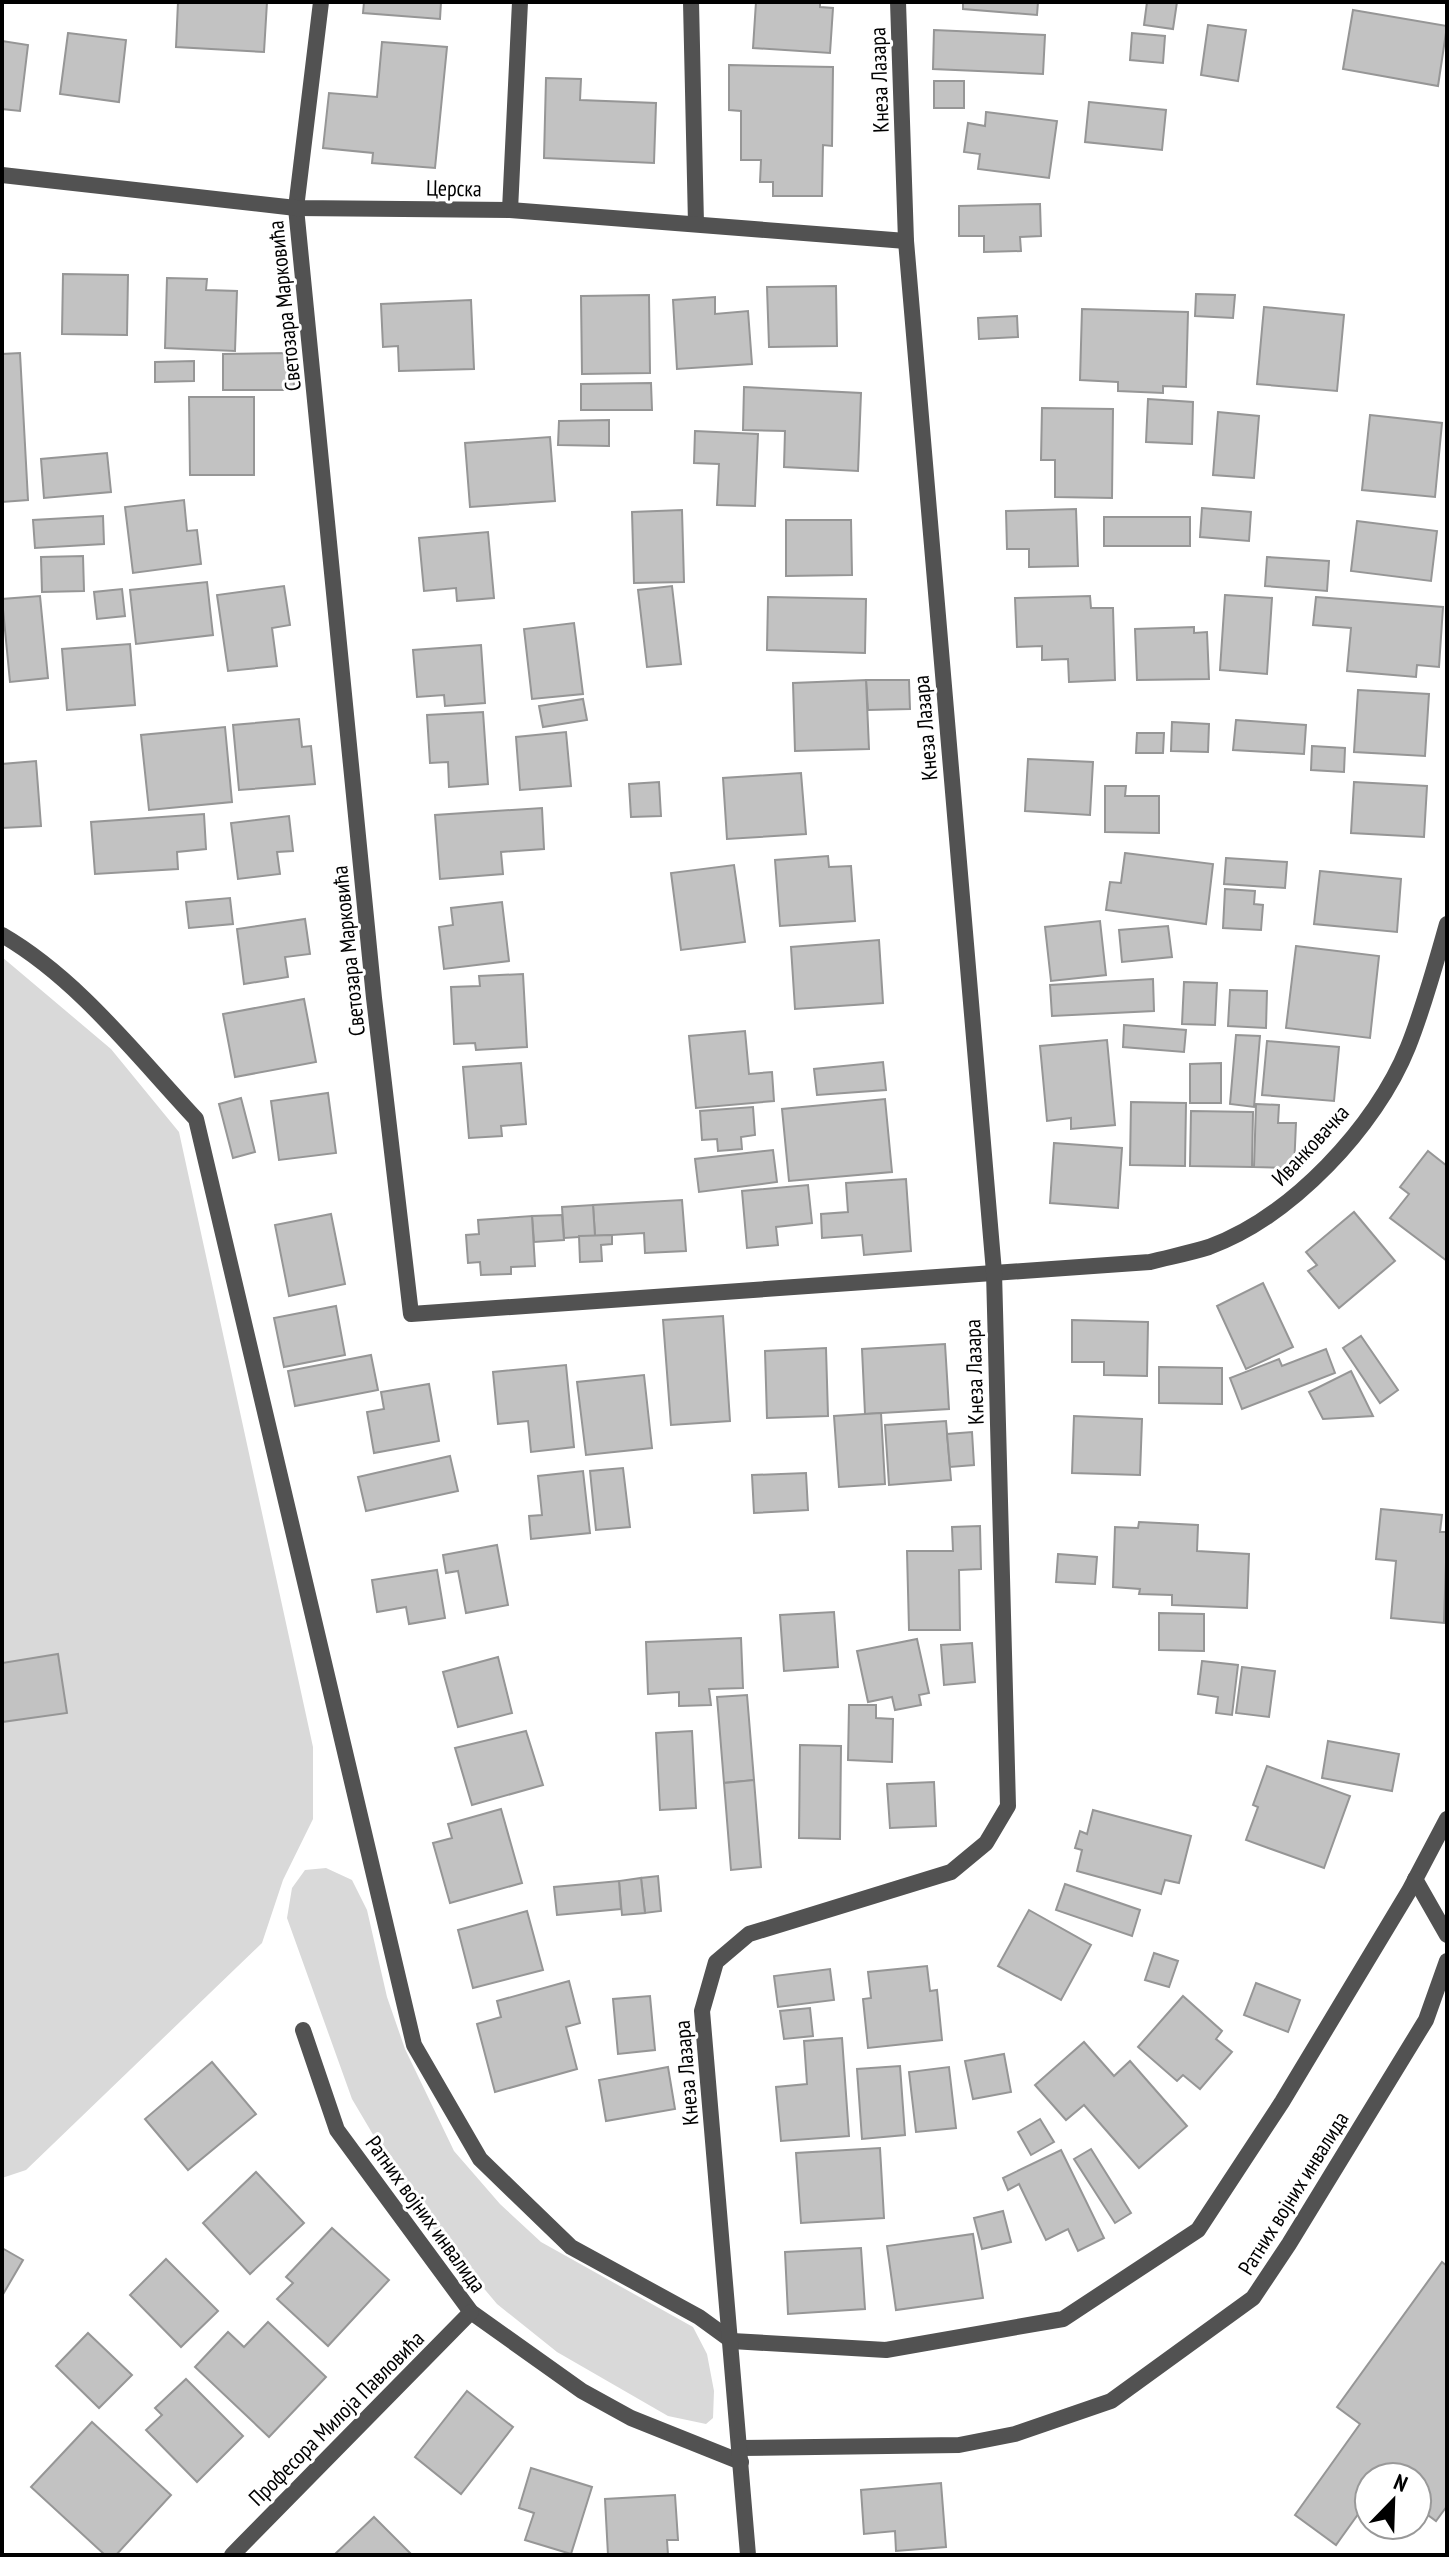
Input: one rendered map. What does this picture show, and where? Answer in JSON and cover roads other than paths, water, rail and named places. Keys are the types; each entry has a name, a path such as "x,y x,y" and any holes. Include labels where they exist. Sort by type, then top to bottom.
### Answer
{"street":[{"name":"Светозара Марковића","path":"321,2 296,208 374,998 411,1314 994,1272"},
{"path":"510,210 520,2"},
{"path":"691,2 696,224"},
{"name":"Кнеза Лазара","path":"748,2555 702,2011 716,1962 749,1934 951,1872 986,1843 1008,1806 994,1272 906,241 898,2"},
{"name":"Церска","path":"2,175 296,208 510,210 906,241"},
{"name":"Иванковачка","path":"994,1272 1150,1262 1209,1247 1266,1219 1289,1202 1327,1165 1385,1093 1412,1038 1447,924"},
{"path":"2,935 32,952 90,1005 196,1119 414,2045 480,2159 571,2247 699,2317 732,2341 886,2350 1063,2319 1198,2230 1282,2102 1415,1879 1447,1819"},
{"path":"1415,1879 1447,1935"},
{"name":"Ратних војних инвалида","path":"303,2030 337,2130 471,2312 582,2391 631,2418 741,2455 959,2445 1015,2434 1111,2401 1253,2298 1426,2020 1447,1961"},
{"name":"Професора Милоја Павловића","path":"232,2555 471,2312"}]}
